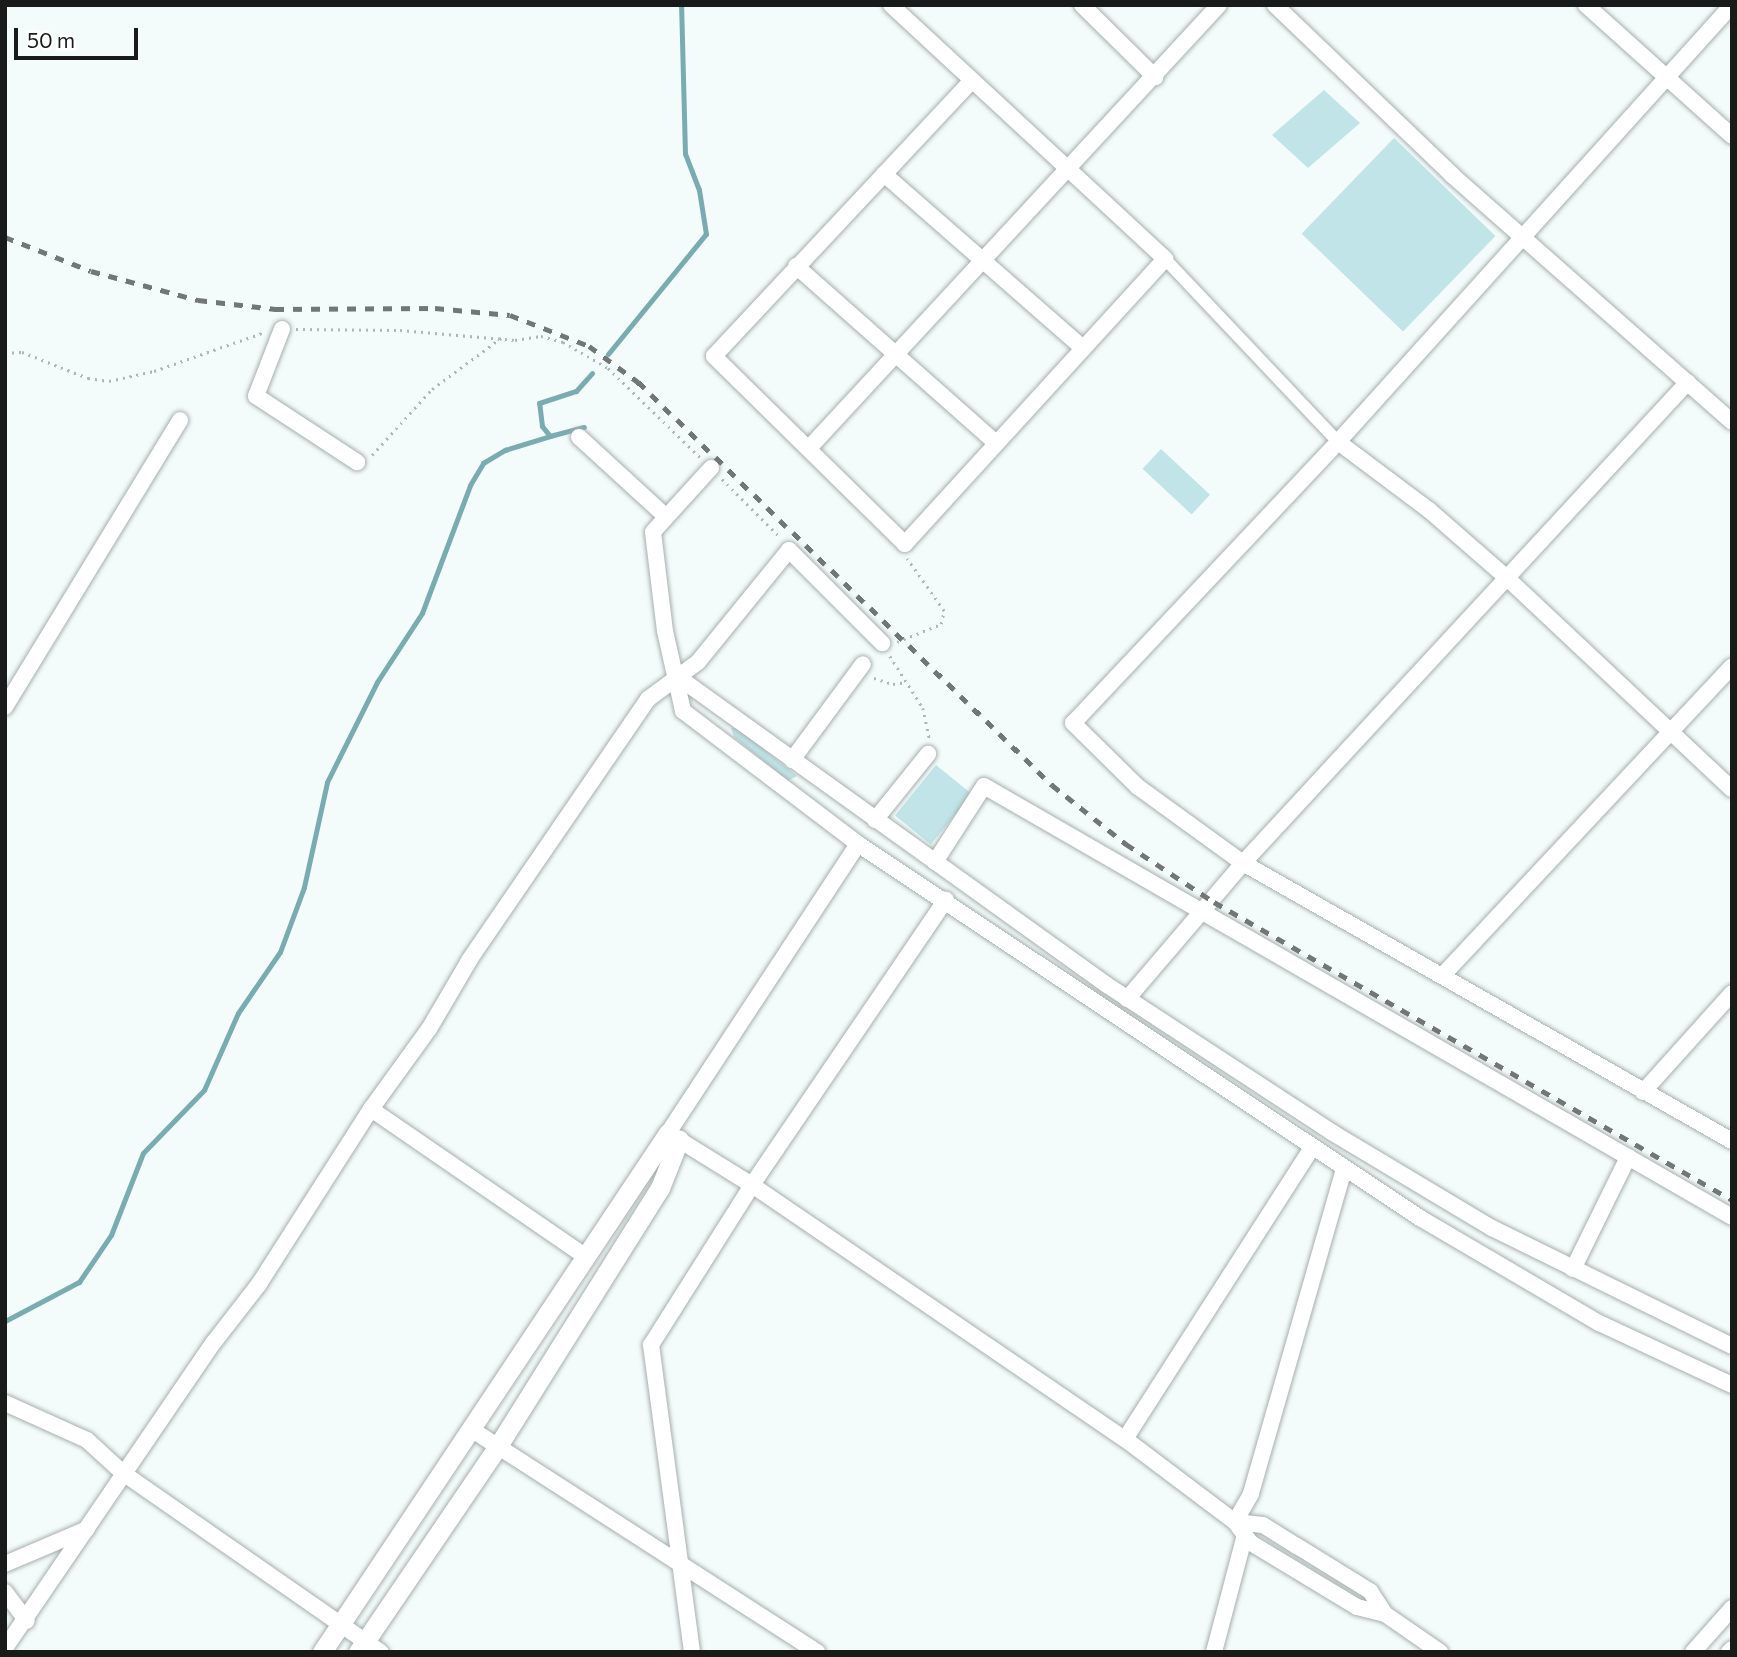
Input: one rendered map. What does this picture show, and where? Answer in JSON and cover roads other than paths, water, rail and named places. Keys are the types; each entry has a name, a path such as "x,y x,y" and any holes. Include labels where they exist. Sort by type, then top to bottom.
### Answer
{"street":[{"path":"891,5 1165,260 1338,442 1429,510 1507,579 1669,734 1732,789"},
{"path":"1082,5 1155,78"},
{"path":"810,447 982,261 1069,172 1219,5"},
{"path":"1275,5 1523,239 1732,422"},
{"path":"1586,5 1732,136"},
{"path":"1732,5 1338,442 1073,723 1138,787 1243,863 1732,1141"},
{"path":"971,81 714,356 771,415 810,447 905,544 1165,260"},
{"path":"884,174 1083,348"},
{"path":"796,266 996,443"},
{"path":"282,329 256,396 357,462"},
{"path":"1127,999 1243,863 1688,383"},
{"path":"5,706 180,420"},
{"path":"579,437 664,515"},
{"path":"710,468 664,515 653,532 665,631 684,711 858,844 946,900 1344,1169 1546,1295 1732,1385"},
{"path":"5,1648 27,1621 123,1473 259,1284 371,1108 429,1029 470,960 648,699 698,662 789,550 881,643"},
{"path":"1442,976 1732,666"},
{"path":"792,760 860,669"},
{"path":"678,677 1127,999 1333,1133 1492,1228 1732,1346"},
{"path":"875,820 928,754"},
{"path":"935,862 984,786 1732,1217"},
{"path":"322,1652 585,1256 673,1137 858,844"},
{"path":"692,1652 651,1345 752,1185 946,900"},
{"path":"1643,1091 1732,993"},
{"path":"371,1108 585,1256"},
{"path":"673,1137 752,1185 1125,1439 1240,1528 1263,1525 1370,1591 1385,1614 1440,1652"},
{"path":"5,1403 80,1436 123,1473 340,1624 368,1648 660,1188 673,1137"},
{"path":"1125,1439 1312,1147"},
{"path":"1573,1269 1628,1157"},
{"path":"1214,1652 1240,1528 1344,1169"},
{"path":"471,1429 678,1559 817,1652"},
{"path":"5,1564 87,1529"},
{"path":"5,1592 27,1621"},
{"path":"1693,1652 1732,1608"}],"waterway":[{"path":"608,354 706,234 699,190 685,154 681,5"},
{"path":"5,1321 79,1282 111,1235 143,1153 204,1090 238,1013 280,952 304,887 327,782 377,682 422,613 470,485 483,463 505,450 550,436 542,426 539,403 576,391 592,373"},
{"path":"550,436 584,427"}],"railway":[{"path":"5,237 91,271 198,300 275,309 435,308 510,315 589,346 638,382 1052,785 1126,844 1214,902 1732,1200"}]}
